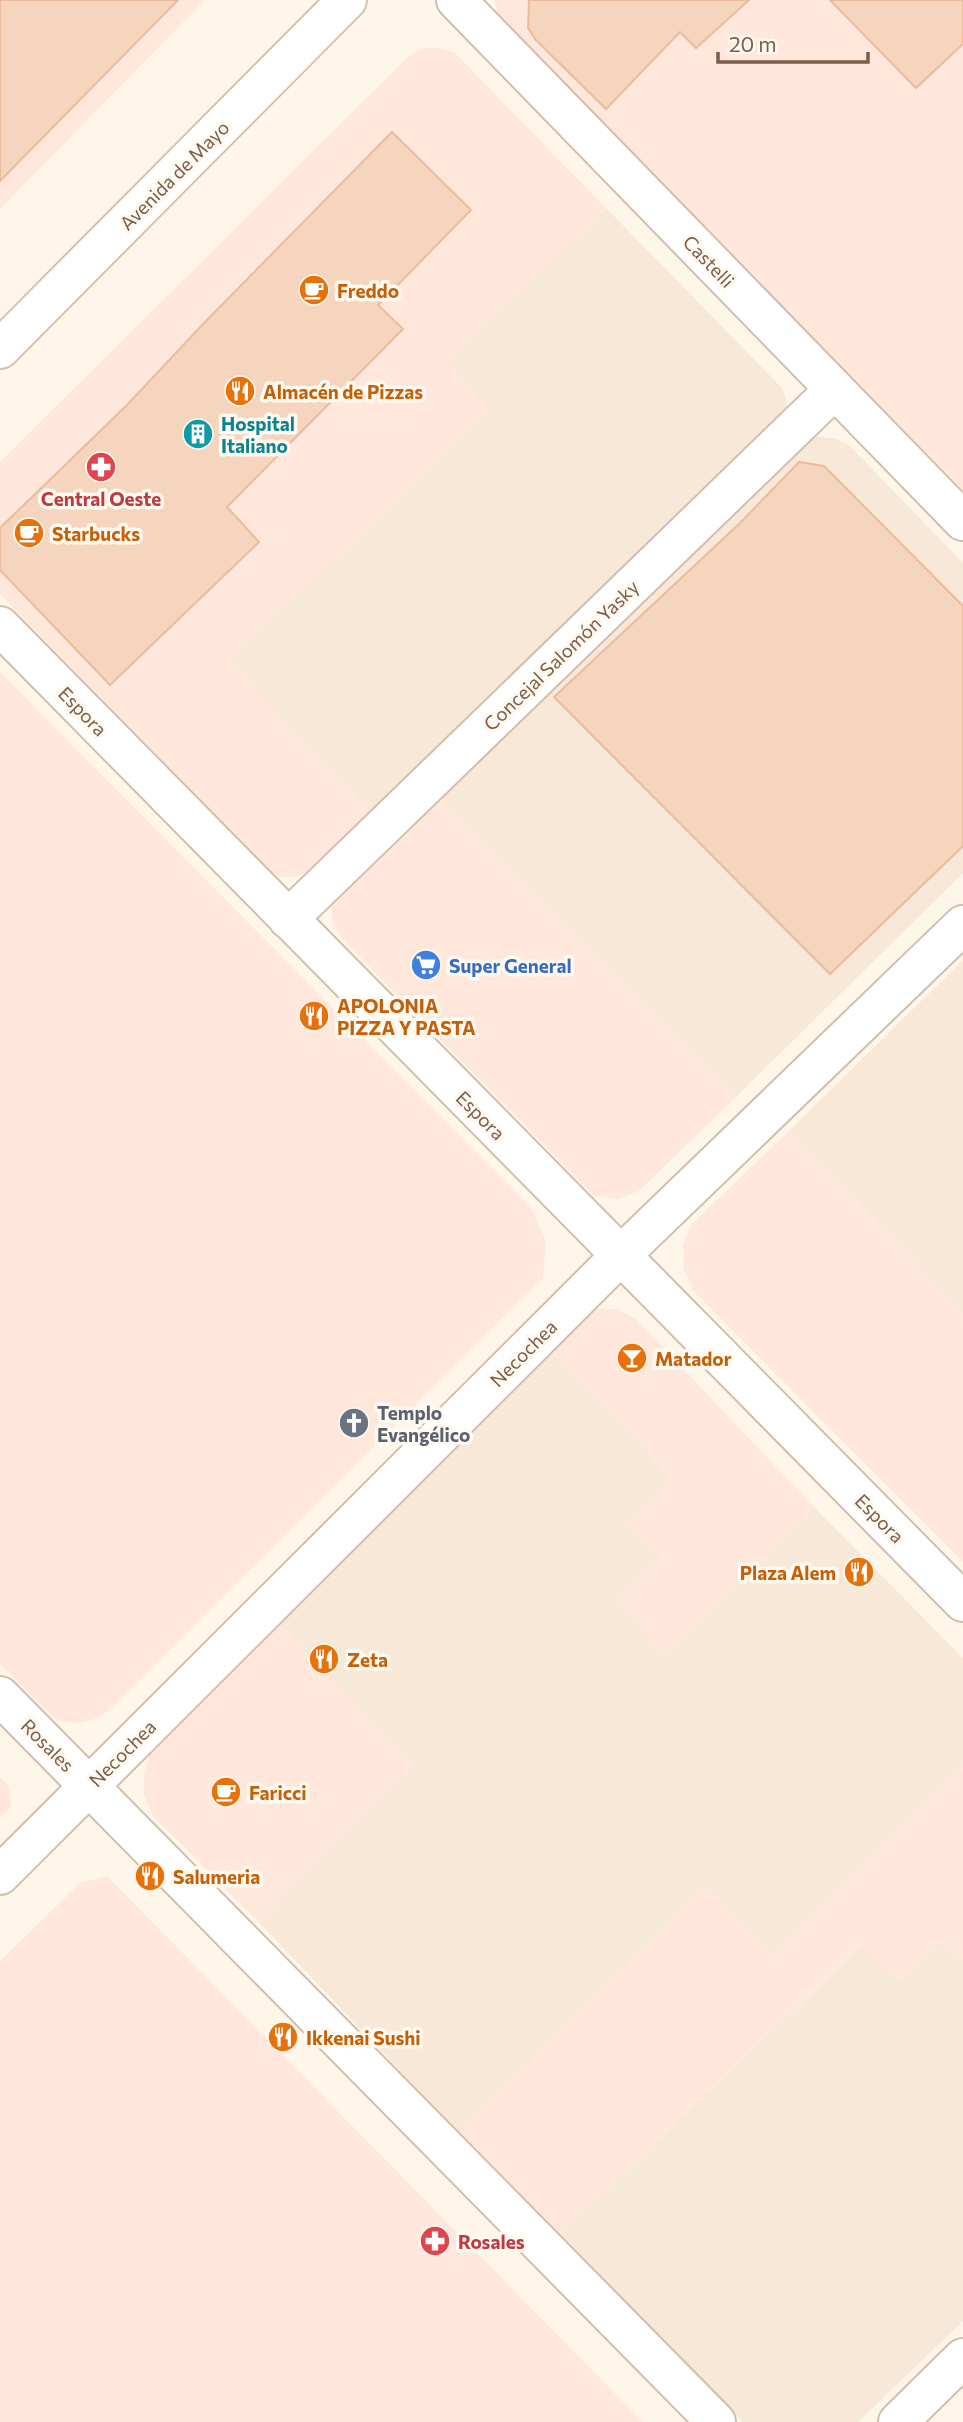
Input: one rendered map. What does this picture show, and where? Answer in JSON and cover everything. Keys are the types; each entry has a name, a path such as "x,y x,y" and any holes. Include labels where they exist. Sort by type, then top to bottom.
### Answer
{"street":[{"name":"Avenida de Mayo","path":"0,349 347,0"},
{"name":"Castelli","path":"456,0 963,521"},
{"name":"Concejal Salomón Yasky","path":"288,919 834,390"},
{"name":"Espora","path":"0,626 963,1602"},
{"name":"Necochea","path":"0,1875 620,1256 963,925"},
{"name":"Rosales","path":"0,1696 716,2422"},
{"path":"898,2422 963,2358"}],"shaded area":[{"path":"0,0 205,0 0,209"},
{"path":"494,0 963,0 963,490 502,28"},
{"path":"423,48 438,48 455,53 606,208 447,362 489,410 228,661 371,812 311,870 296,877 280,877 269,870 0,594 0,462 410,55"},
{"path":"606,208 783,389 787,405 782,418 371,812 227,662 488,410 446,362"},
{"path":"814,436 836,439 850,446 963,563 963,873 737,1096 441,797"},
{"path":"0,672 532,1209 546,1243 543,1278 108,1711 93,1720 79,1723 56,1720 0,1664"},
{"path":"441,797 737,1096 639,1191 618,1199 593,1195 341,938 332,919 332,905 342,891"},
{"path":"963,960 963,1313 790,1130"},
{"path":"790,1130 963,1313 963,1562 693,1291 684,1268 683,1245 691,1225"},
{"path":"597,1309 618,1309 637,1320 814,1507 663,1654 616,1601 661,1557 627,1521 671,1478 551,1352"},
{"path":"551,1352 671,1479 661,1557 663,1654 814,1507 963,1658 963,1762 773,1955 706,1888 459,2133 259,1922 414,1765 280,1625"},
{"path":"280,1625 415,1765 259,1922 154,1817 144,1795 144,1773 150,1754"},
{"path":"963,1762 963,1960 943,1940 899,1983 860,1945 559,2235 459,2133 706,1888 773,1954"},
{"path":"0,1777 9,1786 11,1807 0,1818"},
{"path":"107,1876 643,2422 0,2422 0,1961 80,1883"},
{"path":"943,1940 963,1960 963,2321 858,2422 743,2422 559,2235 861,1945"}],"building":[{"path":"0,0 178,0 0,181"},
{"path":"529,0 749,0 696,48 680,32 606,109 536,40 528,28"},
{"path":"830,0 963,0 963,44 916,88"},
{"path":"392,132 471,210 378,305 403,329 227,507 259,542 110,685 0,570 0,528 127,405"},
{"path":"799,462 824,466 963,606 963,846 830,974 554,697 740,523"}],"place":[{"name":"Freddo","path":"314,290"},
{"name":"Almacén de Pizzas","path":"240,391"},
{"name":"Hospital Italiano","path":"198,434"},
{"name":"Central Oeste","path":"101,467"},
{"name":"Starbucks","path":"29,533"},
{"name":"Super General","path":"426,965"},
{"name":"APOLONIA PIZZA Y PASTA","path":"314,1016"},
{"name":"Matador","path":"632,1358"},
{"name":"Templo Evangélico","path":"354,1423"},
{"name":"Plaza Alem","path":"859,1572"},
{"name":"Zeta","path":"324,1659"},
{"name":"Faricci","path":"226,1792"},
{"name":"Salumeria","path":"150,1876"},
{"name":"Ikkenai Sushi","path":"283,2037"},
{"name":"Rosales","path":"435,2241"}]}
